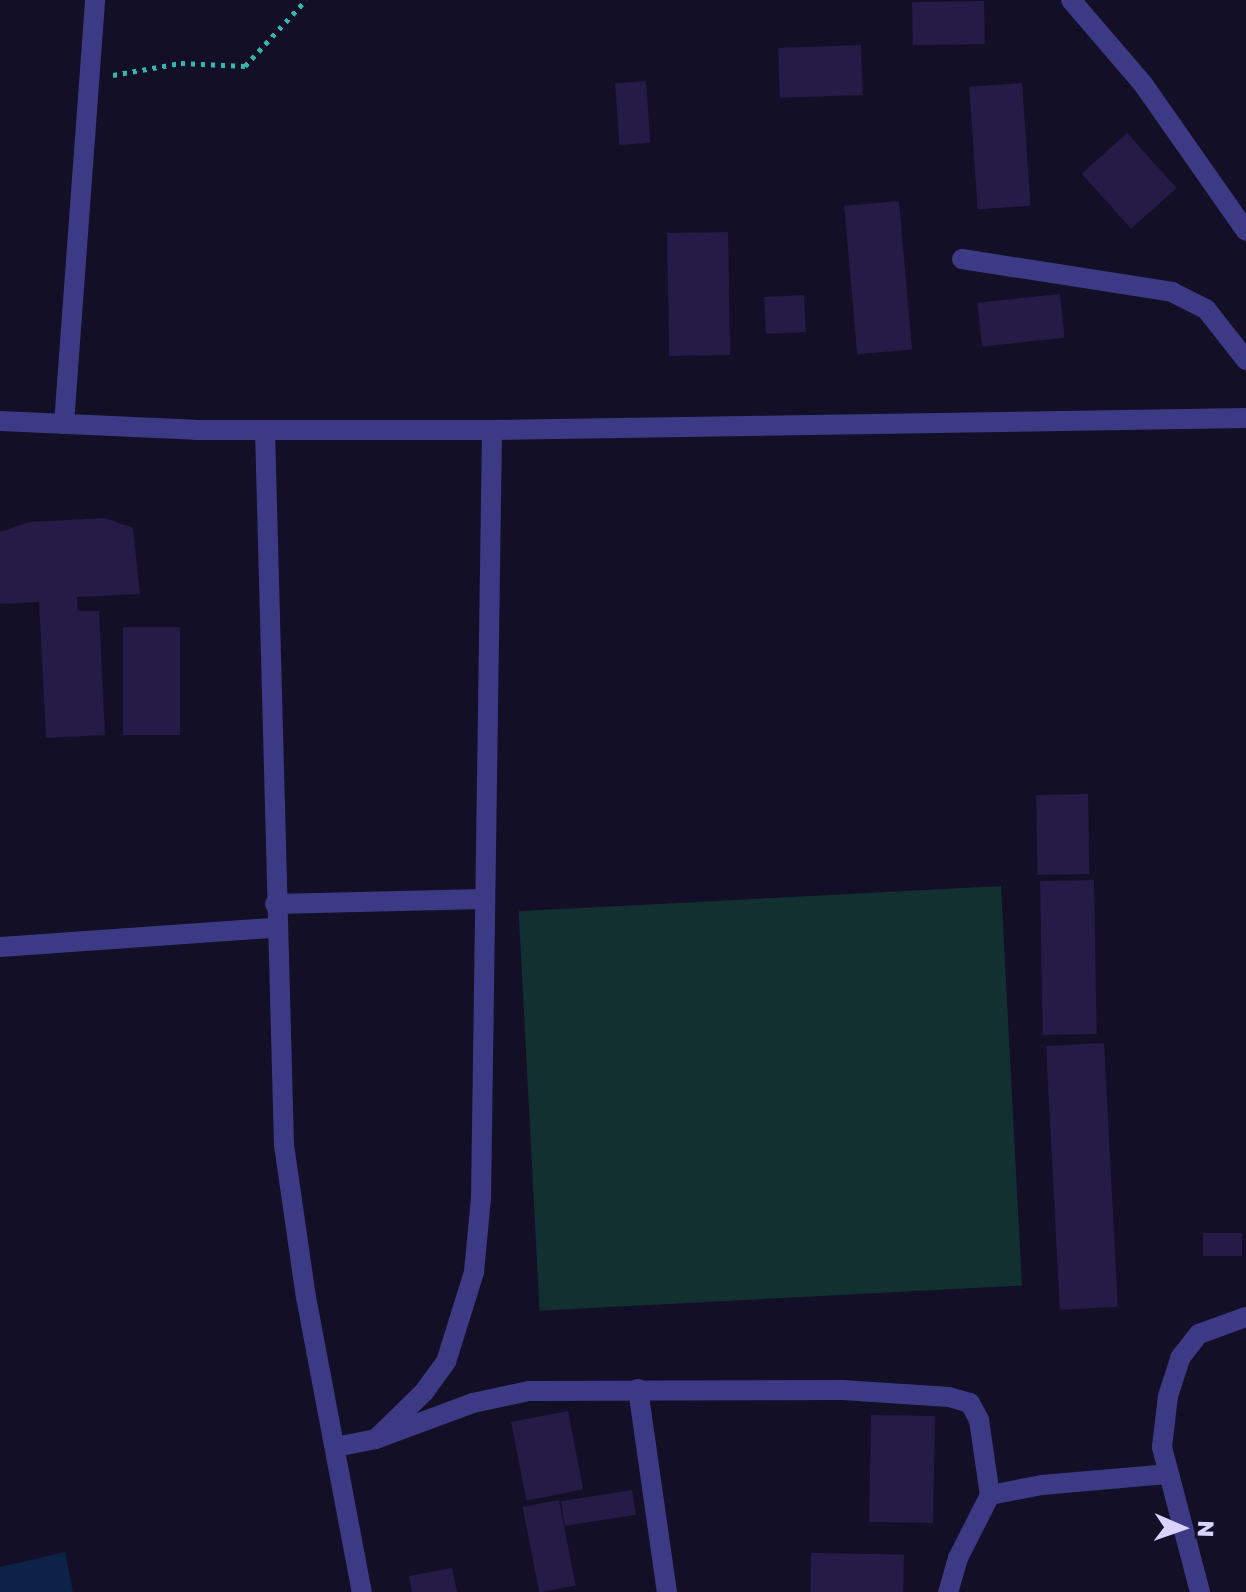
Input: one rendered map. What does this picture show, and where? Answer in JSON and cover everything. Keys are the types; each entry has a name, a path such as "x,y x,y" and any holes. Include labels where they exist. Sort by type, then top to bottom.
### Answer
{"street":[{"path":"64,424 95,0"},
{"path":"1071,0 1143,84 1246,231"},
{"path":"962,259 1172,292 1206,309 1246,360"},
{"path":"0,421 265,430 492,430 1246,418"},
{"path":"265,430 275,928 284,1145 362,1592"},
{"path":"376,1439 424,1392 446,1362 474,1272 481,1198 492,430"},
{"path":"275,904 484,899"},
{"path":"0,947 275,928"},
{"path":"1200,1592 1167,1474 1165,1422 1180,1358 1199,1334 1246,1317"},
{"path":"638,1389 667,1592"},
{"path":"335,1447 376,1439 498,1397 529,1391 843,1390 959,1400 970,1403 979,1420 990,1495 958,1558 948,1592"},
{"path":"990,1495 1042,1485 1167,1474"}],"path":[{"path":"89,82 181,63 245,66 306,0"}],"green space":[{"path":"1001,886 1022,1285 540,1311 519,911"}],"water":[{"path":"65,1552 73,1592 0,1592 0,1567"}],"building":[{"path":"984,1 985,44 913,45 912,2"},
{"path":"861,45 863,95 780,98 778,48"},
{"path":"646,81 650,143 619,145 615,83"},
{"path":"1022,83 1031,206 978,209 969,87"},
{"path":"1127,133 1177,188 1131,229 1082,174"},
{"path":"899,201 912,349 857,354 844,206"},
{"path":"728,232 730,355 669,356 667,233"},
{"path":"1060,294 1065,338 982,346 977,303"},
{"path":"804,295 806,332 766,334 764,297"},
{"path":"105,518 133,528 140,594 77,597 78,611 99,611 105,735 46,738 39,602 0,604 0,532 29,522"},
{"path":"123,627 180,627 180,735 123,735"},
{"path":"1088,794 1089,874 1037,875 1036,795"},
{"path":"1094,880 1097,1034 1043,1035 1040,881"},
{"path":"1104,1043 1118,1307 1060,1310 1046,1046"},
{"path":"1203,1233 1242,1233 1242,1256 1203,1256"},
{"path":"568,1411 583,1490 526,1501 511,1422"},
{"path":"871,1415 935,1416 933,1523 869,1522"},
{"path":"632,1490 636,1515 565,1526 561,1501"},
{"path":"559,1500 576,1585 539,1592 523,1507"},
{"path":"811,1553 904,1555 903,1592 810,1592"},
{"path":"452,1568 457,1592 412,1592 409,1576"}]}
